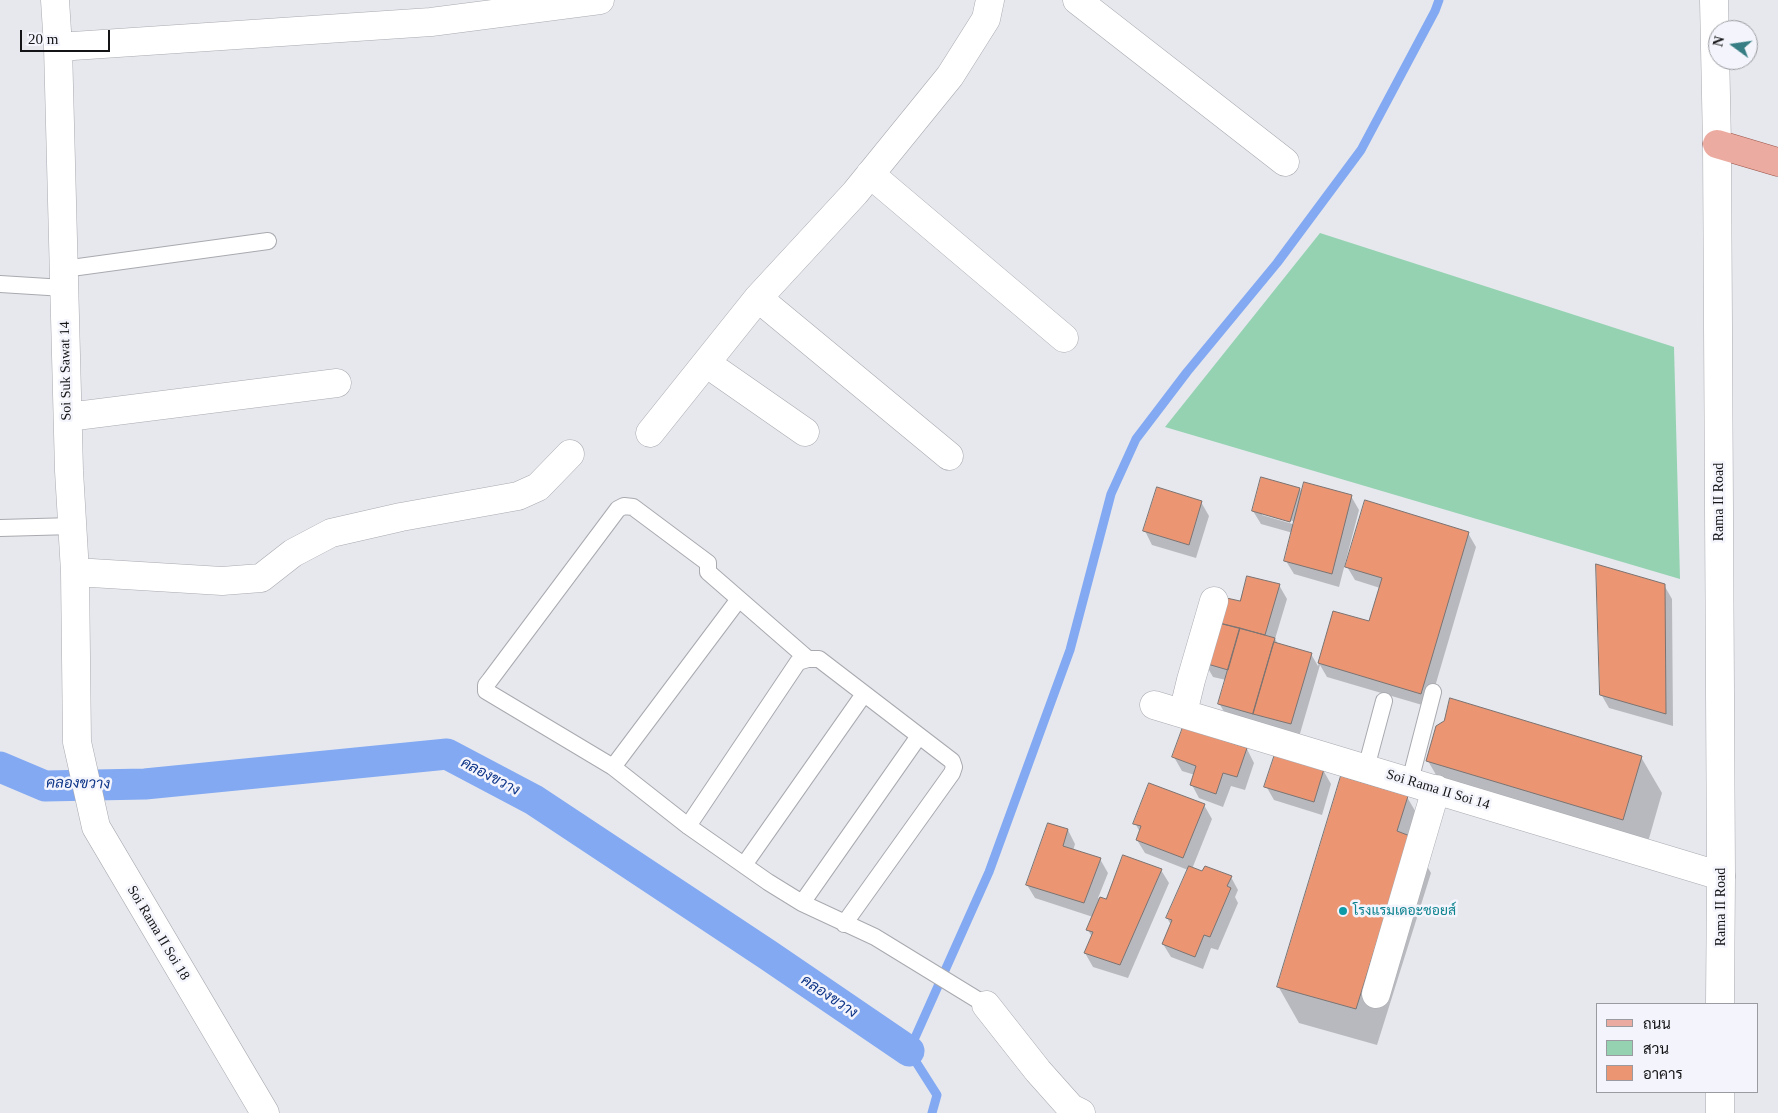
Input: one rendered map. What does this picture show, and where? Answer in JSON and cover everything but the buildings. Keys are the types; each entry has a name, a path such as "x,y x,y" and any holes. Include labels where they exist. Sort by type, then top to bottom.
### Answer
{"main road":[{"path":"1717,144 1778,162"}],"street":[{"name":"Soi Suk Sawat 14","path":"55,0 58,47 68,417 75,572 77,742"},
{"path":"58,47 431,22 600,0"},
{"path":"650,433 758,298 855,192 950,76 986,19 990,0"},
{"path":"1076,0 1285,162"},
{"name":"Rama II Road","path":"1714,0 1717,144 1720,1003"},
{"path":"870,174 1064,338"},
{"path":"758,298 949,456"},
{"path":"706,363 805,432"},
{"path":"68,417 336,383"},
{"path":"75,572 222,581 262,578 293,553 331,533 401,517 518,496 538,487 570,454"},
{"path":"1183,713 1214,601"},
{"name":"Soi Rama II Soi 14","path":"1154,705 1721,876"},
{"name":"Soi Rama II Soi 18","path":"77,742 96,827 265,1113"},
{"path":"1376,994 1436,789"},
{"path":"986,1005 1038,1071 1074,1111"},
{"path":"1720,1093 1720,1113"}],"lane":[{"path":"0,284 64,278 268,241"},
{"path":"808,659 708,572 708,563 633,508 624,506 618,509 486,685 486,691 613,767 688,826 768,882 802,903 875,937 986,1005"},
{"path":"0,528 73,526"},
{"path":"613,767 740,599"},
{"path":"688,826 798,662 808,659 819,659 952,761 954,767 952,773 844,924"},
{"path":"1410,781 1433,692"},
{"path":"744,865 864,694"},
{"path":"1366,768 1384,701"},
{"path":"802,903 919,736"}],"green space":[{"path":"1320,233 1674,347 1680,579 1165,427"}],"waterway":[{"path":"932,1113 937,1095 909,1051 989,872 1070,650 1111,494 1136,439 1187,372 1277,263 1361,150 1435,11 1439,0"},
{"name":"คลองขวาง","path":"0,767 45,786 145,784 447,754 534,800 909,1051"}],"place":[{"name":"โรงแรมเดอะชอยส์","path":"1343,911"}]}
